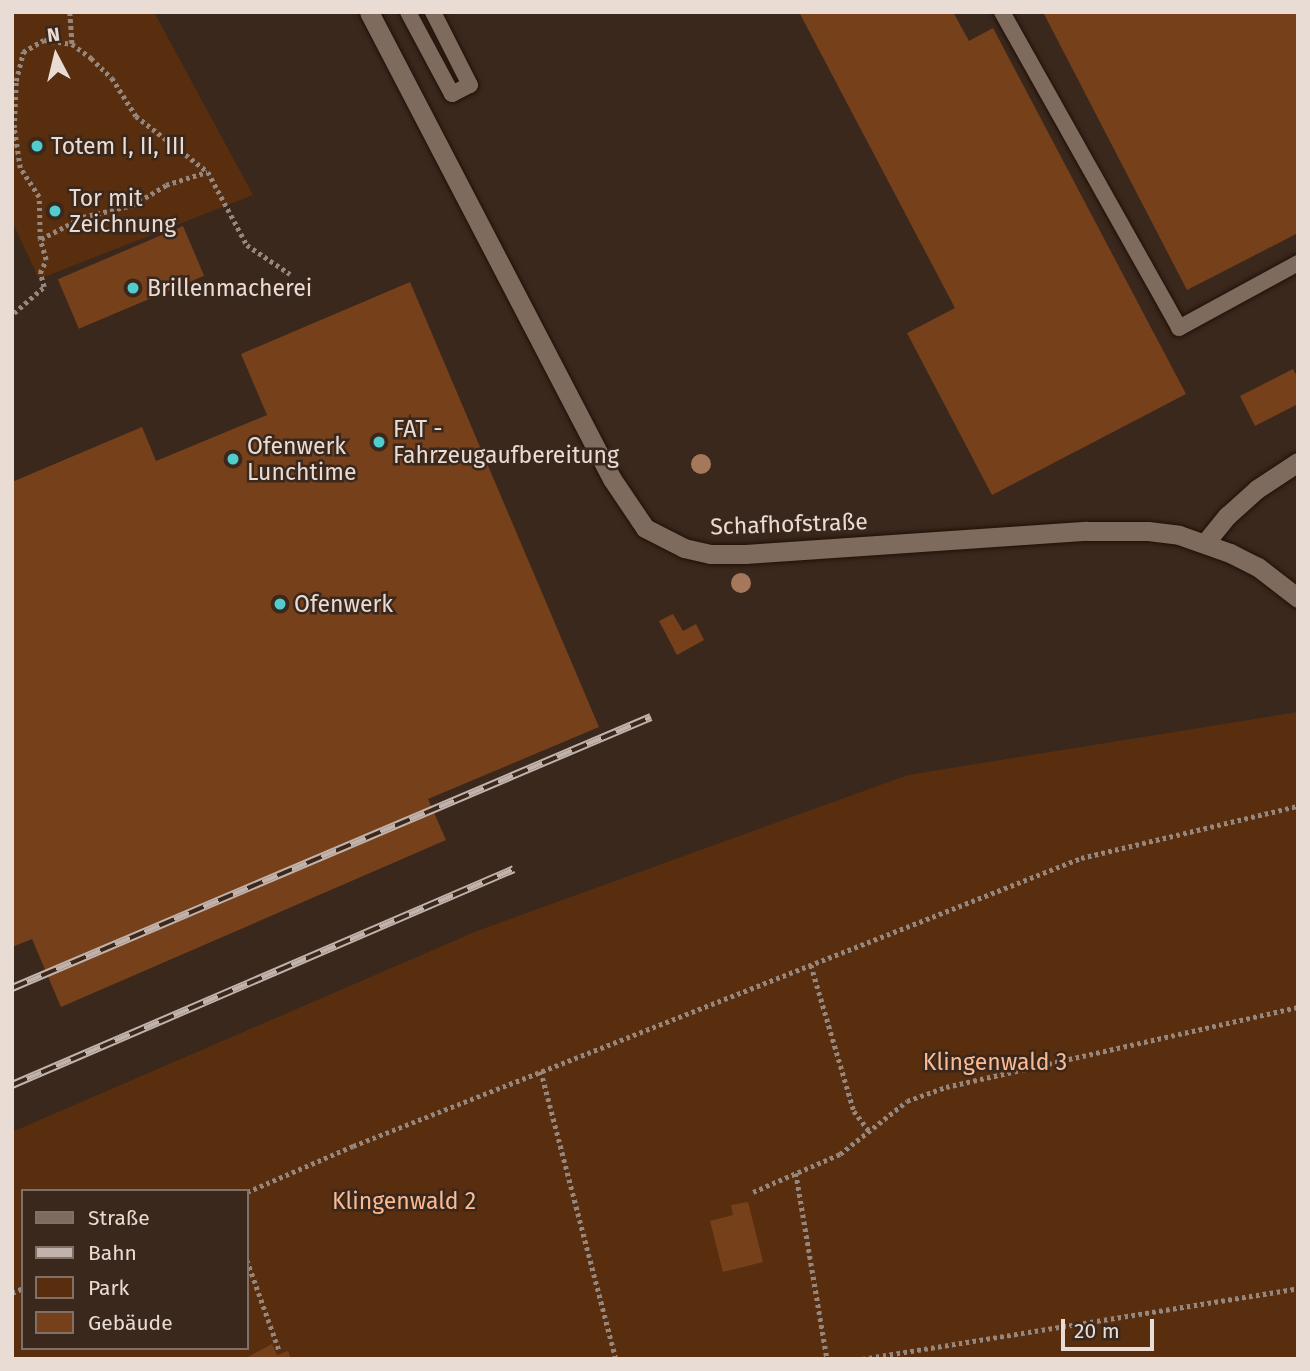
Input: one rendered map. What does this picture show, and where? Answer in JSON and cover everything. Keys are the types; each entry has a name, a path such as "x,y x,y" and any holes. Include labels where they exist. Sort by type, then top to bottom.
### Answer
{"street":[{"name":"Schafhofstraße","path":"369,12 612,479 645,527 684,548 710,554 1120,530 1148,531 1205,543 1258,567 1298,598"},
{"path":"1205,543 1227,516 1257,489 1298,462"}],"lane":[{"path":"408,12 452,94 470,85 433,12"},
{"path":"1002,12 1179,328 1298,263"}],"path":[{"path":"70,12 72,44"},
{"path":"14,313 44,287 40,273 46,260 40,239 39,197 20,168 15,128 16,81 23,52 44,40 72,44 112,78 136,116 208,172 247,244 290,274"},
{"path":"40,239 83,217 132,205 166,185 208,172"},
{"path":"248,1192 541,1071 1081,858 1298,806"},
{"path":"811,965 854,1111 869,1131"},
{"path":"753,1192 840,1154 907,1101 946,1087 1298,1007"},
{"path":"541,1071 616,1359"},
{"path":"796,1173 827,1359"},
{"path":"248,1264 279,1350"},
{"path":"862,1359 1298,1287"}],"green space":[{"path":"20,12 154,12 253,195 39,279 12,221 12,16"},
{"name":"Klingenwald 3","path":"1298,712 1298,1359 12,1359 12,1132 477,931 908,775"}],"building":[{"path":"799,12 953,12 969,41 993,28 1186,394 992,495 907,333 955,308"},
{"path":"1043,12 1298,12 1298,233 1187,290"},
{"path":"183,226 204,276 79,329 58,279"},
{"name":"Ofenwerk","path":"410,282 599,727 428,799 446,840 61,1007 32,939 12,947 12,482 142,427 156,461 267,415 241,354"},
{"path":"1293,369 1298,378 1298,404 1255,426 1240,396"},
{"path":"673,614 683,631 696,624 704,640 677,655 659,621"},
{"path":"748,1202 763,1262 723,1272 710,1221 733,1215 731,1205"},
{"path":"272,1344 277,1355 288,1351 291,1359 244,1359"}],"railway":[{"path":"12,988 651,717"},
{"path":"12,1085 514,869"}],"place":[{"name":"Totem I, II, III","path":"37,146"},
{"name":"Tor mit Zeichnung","path":"55,211"},
{"name":"Brillenmacherei","path":"133,288"},
{"name":"FAT - Fahrzeugaufbereitung","path":"379,442"},
{"name":"Ofenwerk Lunchtime","path":"233,459"},
{"name":"Ofenwerk","path":"280,604"}],"park label":[{"name":"Klingenwald 2","path":"404,1201"}]}
